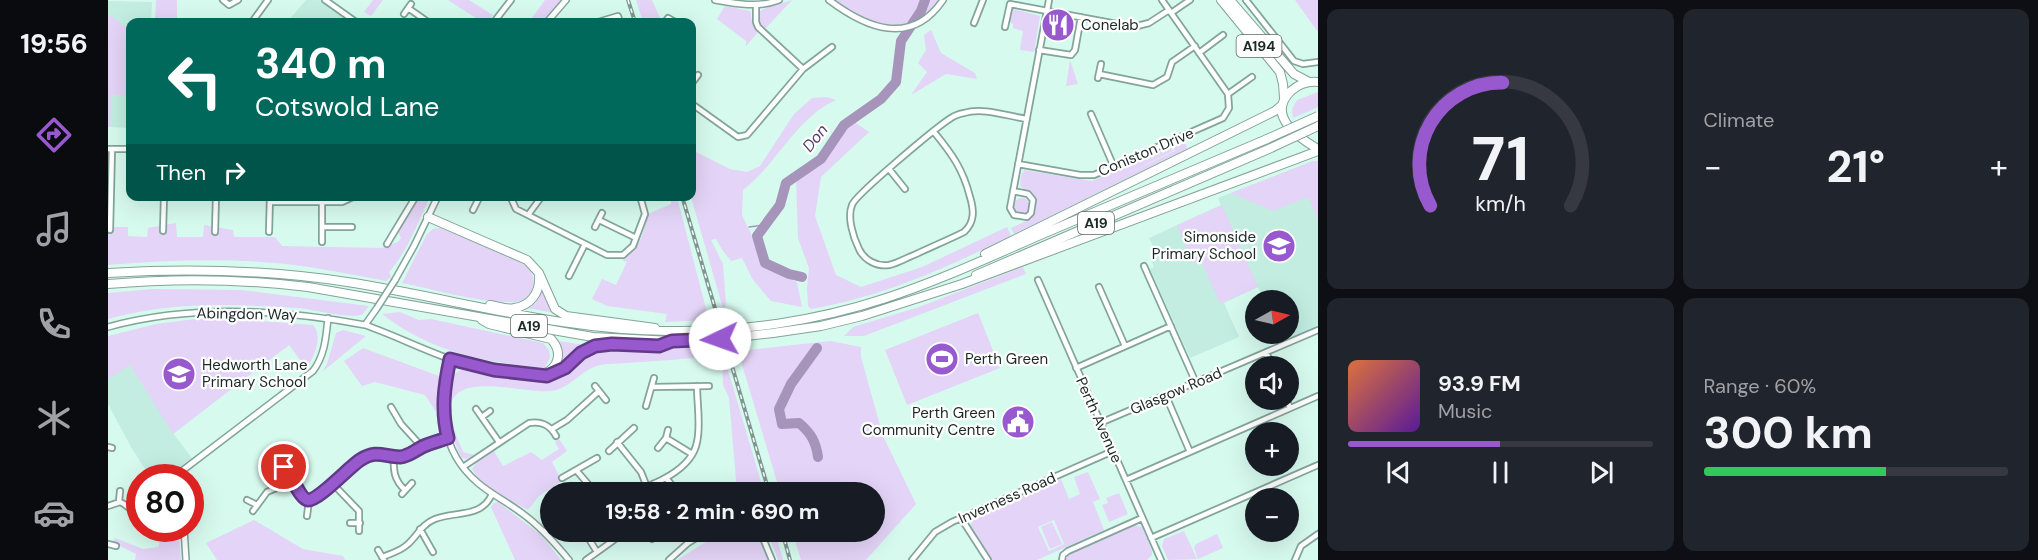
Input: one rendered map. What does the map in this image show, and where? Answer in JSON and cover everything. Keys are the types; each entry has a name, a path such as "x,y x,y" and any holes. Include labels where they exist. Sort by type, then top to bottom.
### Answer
{"highway":[{"name":"A194","path":"1221,0 1280,72 1283,84 1282,113 1290,129 1318,150"},
{"name":"A194","path":"1230,0 1294,74 1314,82"},
{"name":"A194","path":"1283,102 1296,87 1314,82"},
{"path":"933,280 1275,111 1283,102"},
{"name":"A19","path":"108,273 201,270 253,272 335,281 557,322 604,328 670,332 713,330 800,319 882,299 933,280 1318,116"},
{"name":"A19","path":"108,284 191,279 273,283 320,289 593,337 672,341 773,333 821,326 922,297 1318,126"},
{"path":"922,297 1011,267 1318,150"},
{"path":"428,217 527,260 539,273 555,309 566,316 648,326 670,332"},
{"path":"426,297 513,309 527,304 538,291 539,273"},
{"path":"477,316 489,324 551,339 558,351 557,364 539,376"},
{"path":"450,359 494,370 539,376 555,374 587,349 595,346 612,344 659,346 672,341"}],"street":[{"path":"223,0 229,5 238,0"},
{"path":"255,18 268,0"},
{"path":"325,0 334,3 351,18"},
{"path":"497,18 509,0"},
{"path":"551,18 566,0"},
{"path":"715,0 756,5 779,0"},
{"path":"829,0 858,20 887,28 901,29 920,24 931,16 943,0"},
{"path":"974,23 983,0"},
{"path":"1013,191 1028,194 1033,200 1031,213 1027,217 1012,213 1010,208 1013,191 1018,164 1040,50 1049,0"},
{"path":"1162,0 1228,94 1252,77"},
{"path":"1005,27 1010,4 1139,27 1190,0"},
{"path":"1246,0 1294,61 1303,64 1318,62"},
{"path":"756,5 758,27 803,69"},
{"path":"404,14 410,6 424,18"},
{"path":"661,14 664,18"},
{"path":"1040,50 1069,55 1074,53 1081,17"},
{"path":"1199,53 1223,35"},
{"path":"1101,64 1098,76 1153,85 1167,77 1172,63 1195,46"},
{"path":"696,107 738,137 747,135 803,69 832,47"},
{"name":"Coniston Drive","path":"1018,164 1084,175 1099,174 1220,121 1229,108 1228,94"},
{"path":"934,132 965,176 973,209 970,225 964,232 893,264 879,264 865,258 857,245 850,219 851,206 857,196 953,116 970,111 1027,119"},
{"path":"1091,114 1114,167"},
{"path":"111,230 110,149 126,149"},
{"path":"889,169 905,189"},
{"path":"163,231 164,201"},
{"path":"216,201 216,232"},
{"path":"269,232 270,201"},
{"path":"305,201 344,201"},
{"path":"387,244 413,201"},
{"path":"365,326 404,267 436,201"},
{"path":"512,201 516,209 608,255 623,255 633,246 645,214 641,201"},
{"path":"528,215 538,201"},
{"path":"322,202 322,242"},
{"path":"473,210 477,203 484,206"},
{"path":"595,227 602,213"},
{"path":"599,220 636,238"},
{"path":"322,227 352,227"},
{"path":"392,237 398,240"},
{"path":"569,276 585,244"},
{"path":"1144,266 1196,383"},
{"name":"Perth Avenue","path":"1038,280 1160,558"},
{"path":"1098,287 1125,346"},
{"name":"Abingdon Way","path":"108,327 153,317 209,312 267,312 328,318 365,326 396,336 450,359"},
{"path":"191,464 314,371 324,348 328,318"},
{"path":"1076,368 1171,326"},
{"name":"Glasgow Road","path":"1100,423 1318,330"},
{"path":"1266,352 1268,356"},
{"path":"450,359 443,414 448,438 463,467 492,494 524,514 540,528"},
{"path":"646,406 654,378"},
{"path":"595,386 606,400"},
{"path":"658,482 679,468 697,446 697,386"},
{"path":"652,387 709,386"},
{"path":"552,429 567,420 598,392"},
{"path":"1166,396 1190,452"},
{"path":"1299,404 1318,396"},
{"path":"391,407 401,424 422,447"},
{"path":"476,408 499,442"},
{"path":"1126,480 1285,410"},
{"path":"483,417 490,411"},
{"path":"463,467 530,423 541,422 552,429 556,436"},
{"path":"609,451 634,428"},
{"path":"658,448 666,438 668,430"},
{"path":"279,463 294,480 301,496 309,500 320,496 350,468 366,457 377,454 406,456 422,447 448,438"},
{"path":"666,438 692,454"},
{"path":"617,442 641,472 645,482"},
{"name":"Inverness Road","path":"912,560 935,532 961,518 1113,451"},
{"path":"394,456 394,473 404,492 412,483"},
{"path":"562,478 597,458"},
{"path":"1151,538 1318,465"},
{"path":"576,470 586,482"},
{"path":"666,478 669,482"},
{"path":"253,511 267,492 294,480"},
{"path":"333,484 357,508 360,515 360,531"},
{"path":"119,502 120,491"},
{"path":"378,549 383,559 404,548 420,529 435,519 467,513 483,507 492,494"},
{"path":"247,500 257,505"},
{"path":"307,516 309,500"},
{"path":"108,506 119,502 126,505"},
{"path":"961,518 988,560"},
{"path":"1062,560 1063,555 1068,551 1142,519"},
{"path":"350,523 360,523"},
{"path":"420,529 433,552"},
{"path":"1295,560 1301,546 1318,534"},
{"path":"185,542 186,560"},
{"path":"553,542 569,560"},
{"path":"591,542 597,552"},
{"path":"586,560 611,542"},
{"path":"669,560 690,542"},
{"path":"765,542 772,560"},
{"path":"108,544 116,546"},
{"path":"1152,560 1160,558"}],"shaded area":[{"path":"156,0 177,0 177,18 155,18"},
{"path":"306,0 319,0 344,18 291,18"},
{"path":"373,0 383,0 371,16 364,12"},
{"path":"448,0 469,0 493,15 491,18 476,18"},
{"path":"545,0 561,0 546,18 532,18"},
{"path":"636,0 652,0 660,18 642,18"},
{"path":"792,0 765,29 759,23 759,12 763,9"},
{"path":"835,0 938,0 923,18 916,22 898,25 879,23 861,17"},
{"path":"1295,0 1318,0 1318,32"},
{"path":"108,1 152,2 151,18 126,18 126,128 108,127"},
{"path":"725,6 750,11 758,32 746,46 746,41 717,19"},
{"path":"1013,9 1040,16 1034,52 1020,50 1023,31 1013,28 1013,24 1009,22 1010,12"},
{"path":"108,16 126,26 126,95 111,95 110,127 108,127"},
{"path":"931,30 941,53 975,73 977,79 946,74 911,95 927,72 918,63 926,50 924,35"},
{"path":"1070,60 1078,84 1066,86"},
{"path":"1318,92 1318,107 1293,118 1292,109 1297,100"},
{"path":"827,97 836,100 809,118 766,168 743,190 742,215 762,267 797,282 802,307 771,301 753,280 742,258 731,261 716,239 711,240 723,264 726,304 724,312 692,201 696,201 696,152 730,169 747,172 760,166 794,114 812,98"},
{"path":"850,119 869,132 821,177 815,216 836,275 861,287 922,267 1007,227 1011,236 914,280 863,297 811,309 808,306 807,288 809,268 798,238 796,178"},
{"path":"1186,144 1187,149 1014,234 1011,228 1031,219 1036,209 1035,197 1020,186 1024,170 1092,181 1171,147 1173,151 1121,177 1175,151 1173,147"},
{"path":"1318,161 1318,325 1299,334 1299,290 1259,290 1258,287 1245,290 1245,293 1224,303 1239,337 1190,358 1150,269 1154,267 1151,260 1158,257 1149,238 1221,205 1218,198"},
{"path":"1318,161 1318,220 1308,197 1273,211 1231,193"},
{"path":"1019,198 1025,198 1030,206 1028,212 1019,214 1014,209 1014,203"},
{"path":"417,201 428,201 407,246 389,272 391,277 386,281 309,267 259,262 183,261 108,265 108,227 128,227 128,236 147,237 148,228 176,223 177,237 203,237 204,225 233,230 234,237 275,237 282,246 382,248 398,242 401,238 398,232"},
{"path":"671,201 678,201 709,320 665,322 667,314 607,306 592,299 602,279 616,285 627,262 622,260 637,245 648,214 671,204"},
{"path":"1222,205 1258,287 1245,290 1245,293 1220,304 1201,260 1193,263 1177,225"},
{"path":"440,228 487,246 522,263 528,268 534,280 529,295 517,302 501,302 458,296 402,283 427,234 433,229"},
{"path":"1023,267 1026,274 864,336 844,336 853,327 919,307"},
{"path":"153,289 242,290 369,306 362,315 355,316 298,308 203,305 156,309 108,319 108,293"},
{"path":"541,290 555,313 527,308 536,303"},
{"path":"400,312 419,320 431,319 543,343 549,350 550,358 544,368 458,353 419,338 382,314"},
{"name":"Perth Green","path":"978,313 1000,368 907,405 885,350"},
{"name":"Hedworth Lane Primary School","path":"195,319 313,325 318,341 307,369 289,345 173,434 130,365 108,379 108,336 156,324"},
{"path":"343,330 366,336 322,372 327,364 336,333"},
{"path":"558,341 585,345 558,369 562,355"},
{"path":"830,341 861,347 861,357 883,436 916,504 885,539 885,482 777,482 738,351"},
{"name":"Hedworth Lane Primary School","path":"108,342 289,345 173,433 192,458 184,464 142,464 108,404"},
{"path":"721,343 725,354 594,367 557,390 541,391 487,386 464,390 452,401 450,415 463,452 475,455 465,459 461,457 449,418 448,398 451,376 462,369 513,377 553,377 566,372 596,349"},
{"path":"363,348 439,376 436,412 425,395 375,382 362,386 344,361"},
{"path":"725,360 761,482 736,482 729,398 723,385 722,361"},
{"path":"559,439 567,451 552,462 562,481 540,482 540,495 528,510 489,488 472,469 477,462 494,451 503,466 531,452 542,460 559,449 555,442"},
{"path":"1088,472 1100,499 1093,502 1104,530 1037,560 992,560 970,526 974,518 1061,479 1069,499 1080,494 1074,477","holes":["1054,520 1064,544 1049,551 1038,527"]},
{"path":"1119,493 1128,514 1109,522 1102,505 1108,503 1106,498"},
{"path":"498,502 540,534 540,542 547,542 561,560 515,560 491,507"},
{"path":"254,520 303,549 343,556 345,560 217,560 206,543"},
{"path":"1052,522 1062,544 1050,549 1041,527"},
{"path":"1134,525 1142,527 1152,551 1152,555 1147,560 1064,560 1067,554"},
{"path":"1184,531 1197,559 1168,560 1162,546 1164,539"},
{"path":"1217,534 1223,548 1198,559 1194,548 1196,544"},
{"path":"115,538 143,549 158,547 160,542 179,542 181,560 135,560 136,554 112,542"},
{"path":"706,542 760,542 768,560 677,560"},
{"path":"771,542 778,542 783,560 778,560"},
{"path":"795,542 882,542 866,560 801,560"}],"waterway":[{"name":"Don","path":"802,277 765,263 757,236 780,205 786,183 821,159 844,125 881,99 896,82 901,41 921,11 925,0"},
{"path":"749,227 764,225"},
{"name":"Don","path":"817,348 791,384 779,409 782,424 799,423 807,430 814,442 818,457"}],"railway":[{"path":"628,0 634,18"},
{"path":"683,201 766,482"},
{"path":"785,542 790,560"}],"place":[{"name":"Conelab","path":"1058,25"},
{"name":"Simonside Primary School","path":"1279,246"},
{"name":"Perth Green","path":"942,359"},
{"name":"Hedworth Lane Primary School","path":"179,374"},
{"name":"Perth Green Community Centre","path":"1018,422"}],"route":[{"path":"284,467 295,482 301,496 308,500 320,496 339,477 366,457 377,454 406,456 424,446 448,438 443,414 443,400 450,359 494,370 547,376 565,368 587,349 603,344 659,346 672,341 720,339"}]}
